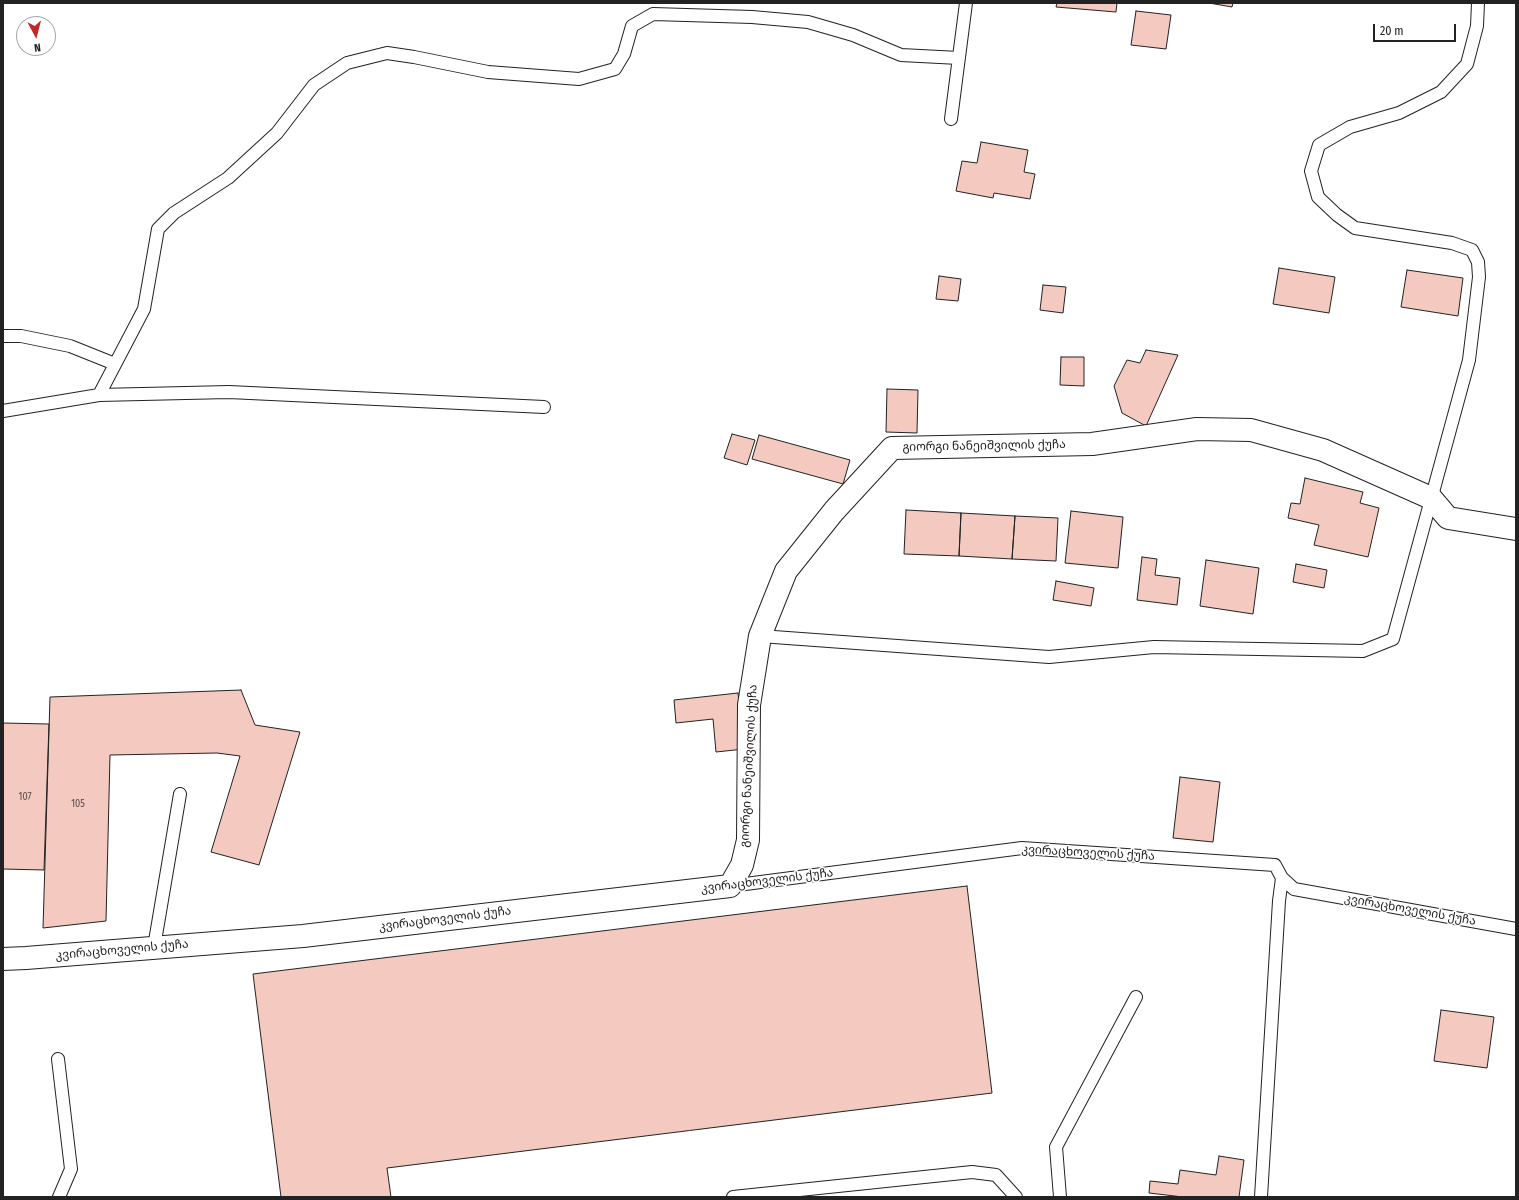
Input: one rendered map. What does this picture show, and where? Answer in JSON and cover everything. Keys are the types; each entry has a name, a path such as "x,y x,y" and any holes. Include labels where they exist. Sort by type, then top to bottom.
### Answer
{"street":[{"name":"გიორგი ნანეიშვილის ქუჩა","path":"730,886 742,865 748,840 749,705 760,636 786,571 834,511 892,448 1092,444 1197,429 1251,430 1323,450 1431,498 1448,518 1516,529"},
{"name":"კვირაცხოველის ქუჩა","path":"3,959 303,936 730,886"}],"lane":[{"path":"951,119 966,3"},
{"path":"760,636 1049,657 1154,647 1364,651 1393,639 1469,360 1479,277 1478,262 1472,250 1452,243 1355,228 1337,215 1318,197 1312,171 1319,145 1350,126 1399,113 1440,92 1467,64 1477,26 1478,3"},
{"path":"99,395 144,309 158,229 174,213 228,178 278,133 314,85 347,63 387,53 414,56 488,72 578,79 615,69 624,54 632,26 653,14 752,17 808,22 854,35 902,55 959,58"},
{"path":"3,336 21,336 70,346 115,364"},
{"path":"3,411 99,395 229,392 544,407"},
{"path":"154,947 180,794"},
{"name":"კვირაცხოველის ქუჩა","path":"730,886 1022,848 1275,865 1282,878 1294,889 1516,929"},
{"path":"1261,1197 1279,901 1282,878"},
{"path":"1060,1197 1056,1147 1136,997"},
{"path":"58,1058 71,1169 59,1197"},
{"path":"733,1197 972,1172 996,1175 1016,1197"}],"building":[{"path":"1057,3 1117,3 1116,12 1056,7"},
{"path":"1209,3 1233,3 1232,7"},
{"path":"1136,11 1171,15 1166,49 1131,45"},
{"path":"981,142 1028,150 1024,172 1035,174 1030,199 994,193 993,198 956,191 962,161 977,163"},
{"path":"1279,268 1335,277 1329,313 1273,304"},
{"path":"1407,270 1463,278 1458,316 1401,307"},
{"path":"939,276 961,279 958,301 936,299"},
{"path":"1043,285 1066,287 1063,313 1040,310"},
{"path":"1146,350 1178,355 1146,426 1122,413 1114,386 1127,360 1140,363"},
{"path":"1061,357 1084,357 1084,386 1060,385"},
{"path":"887,389 918,390 917,433 886,432"},
{"path":"732,434 755,440 747,465 724,458"},
{"path":"759,435 850,460 843,484 752,459"},
{"path":"1305,478 1363,492 1360,503 1379,508 1368,557 1314,545 1319,525 1288,518 1291,503 1300,504"},
{"path":"906,510 961,513 959,556 904,554"},
{"path":"1071,511 1123,517 1118,568 1065,563"},
{"path":"961,513 1015,516 1012,559 959,556"},
{"path":"1015,516 1058,518 1056,561 1012,559"},
{"path":"1142,557 1157,559 1155,575 1180,578 1177,605 1137,600"},
{"path":"1206,560 1259,568 1253,614 1200,606"},
{"path":"1296,564 1327,570 1324,588 1293,582"},
{"path":"1056,581 1094,588 1091,606 1053,600"},
{"path":"241,690 255,725 300,732 259,865 211,852 240,756 217,753 110,755 106,921 43,928 50,697"},
{"path":"738,693 744,749 716,752 713,719 676,723 674,700"},
{"path":"3,723 49,724 44,870 3,869"},
{"path":"1180,777 1220,782 1213,842 1173,838"},
{"path":"967,886 992,1093 387,1168 391,1197 281,1197 253,974"},
{"path":"1441,1010 1494,1017 1487,1068 1434,1061"},
{"path":"1219,1156 1244,1160 1239,1197 1183,1197 1149,1193 1150,1181 1178,1184 1180,1170 1216,1175"}]}
